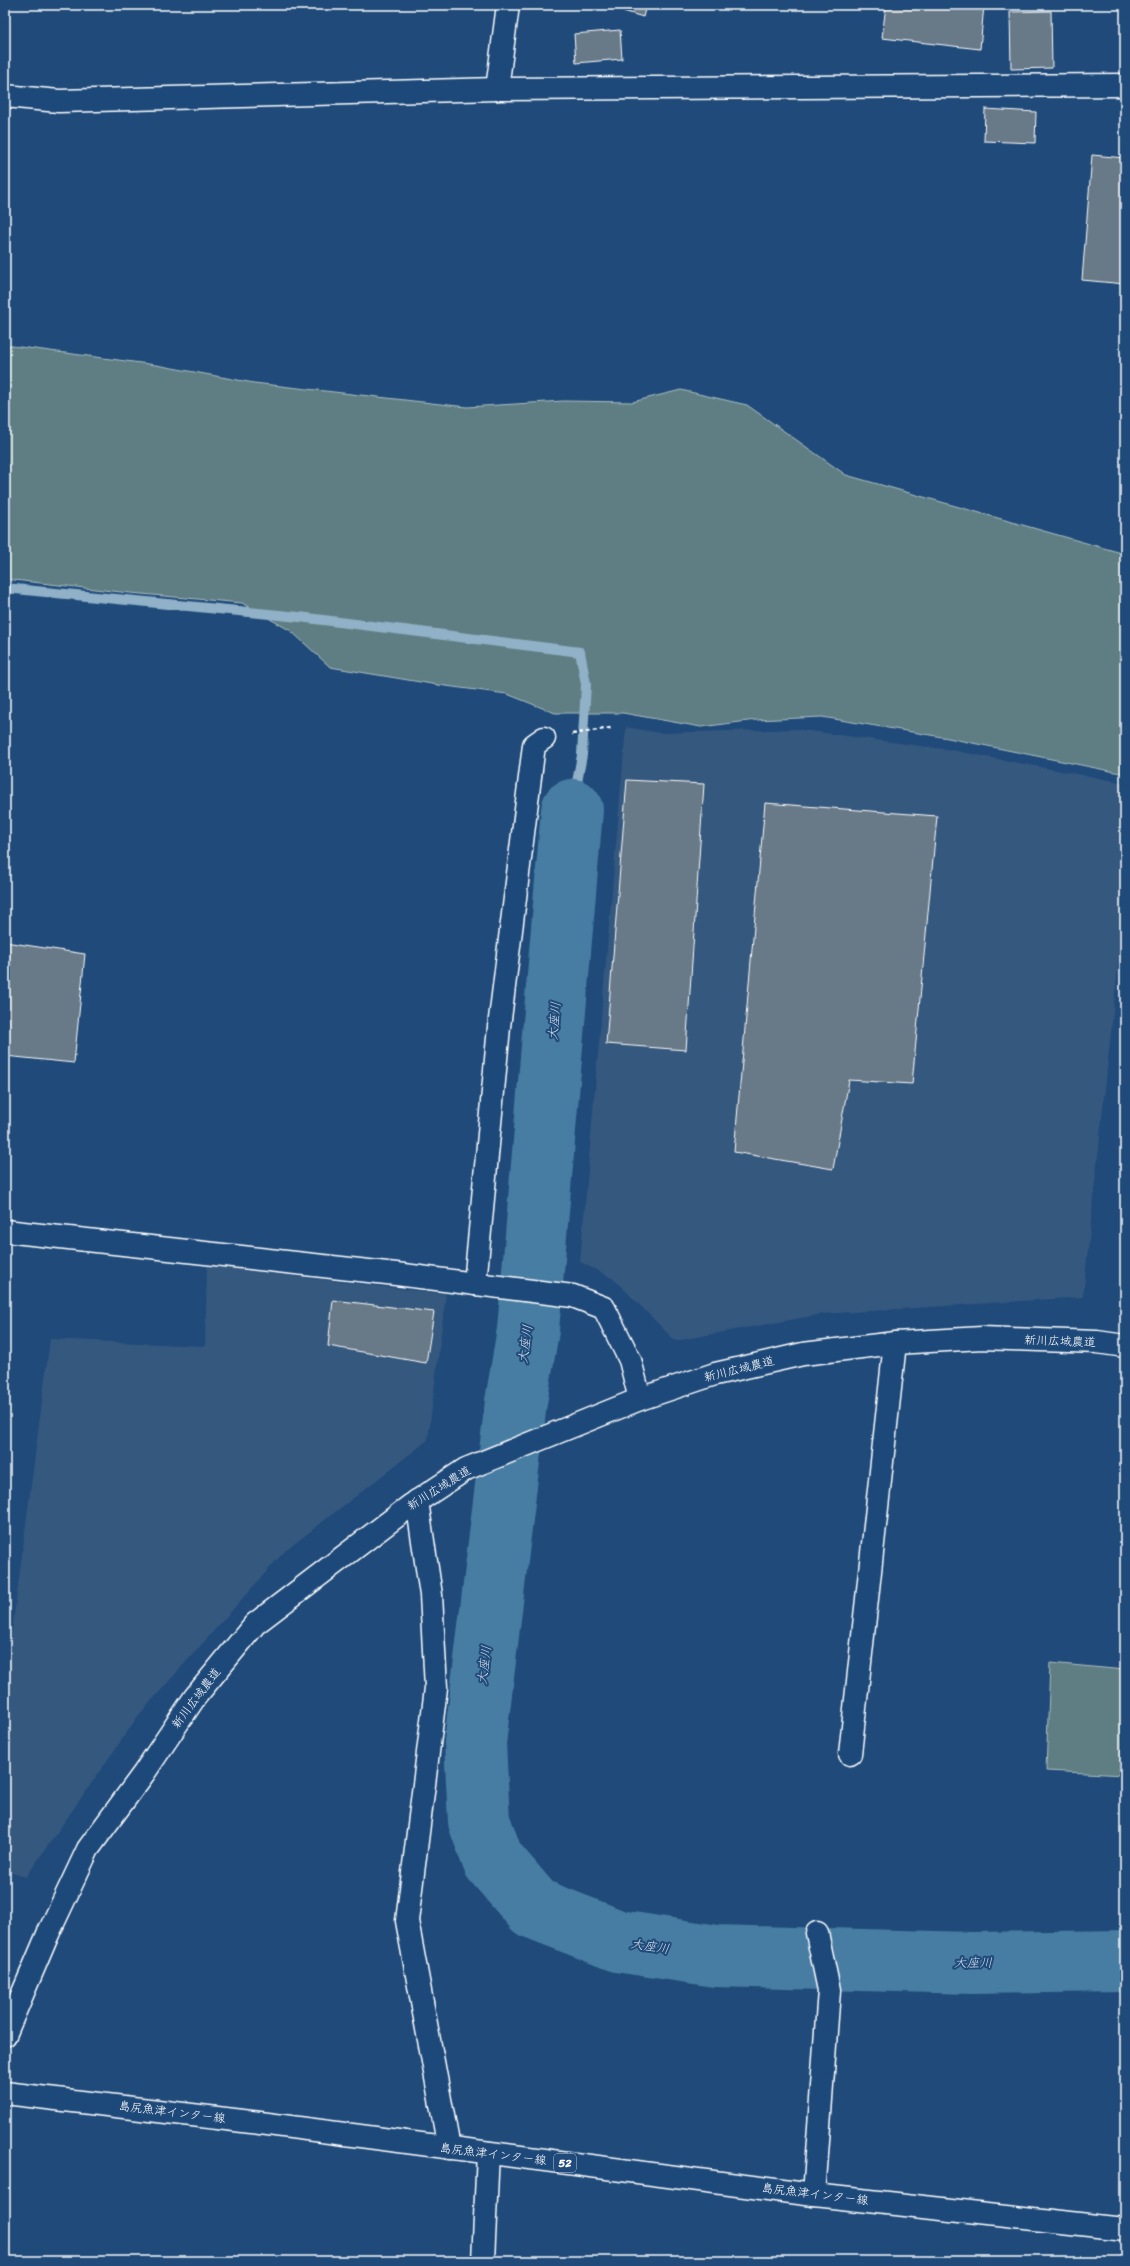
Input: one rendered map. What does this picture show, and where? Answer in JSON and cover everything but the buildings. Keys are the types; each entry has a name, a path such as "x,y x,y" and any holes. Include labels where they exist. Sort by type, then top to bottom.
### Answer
{"street":[{"path":"497,89 508,5"},
{"path":"5,96 59,101 497,89 1125,84"},
{"path":"481,1285 499,1027 534,745 544,738"},
{"path":"5,1231 574,1296 604,1308 630,1360 640,1398"},
{"name":"新川広域農道","path":"5,2034 48,1934 88,1849 144,1773 195,1697 255,1624 417,1501 466,1469 640,1398 715,1374 803,1354 895,1343 982,1338 1097,1342 1125,1346"},
{"path":"850,1754 895,1343"},
{"path":"417,1501 431,1595 436,1688 407,1920 449,2148"},
{"path":"814,2195 829,1990 817,1933"},
{"name":"島尻魚津インター線","path":"5,2093 260,2123 814,2195 1125,2229"},
{"path":"483,2261 488,2153"}],"path":[{"path":"544,738 611,728"}],"shaded area":[{"path":"626,727 660,733 795,729 951,750 1125,783 1125,901 1083,1297 823,1314 675,1341 614,1279 580,1262"},
{"path":"207,1266 446,1294 428,1440 284,1552 139,1715 26,1877 5,1871 5,1685 50,1339 205,1346"}],"green space":[{"path":"5,345 156,365 254,383 467,407 563,401 632,402 681,390 747,405 846,475 1125,554 1125,774 948,738 822,717 756,720 701,727 623,713 555,713 507,694 438,685 330,667 291,631 242,603 130,593 5,579"},
{"path":"1050,1663 1125,1670 1125,1775 1046,1771"}],"waterway":[{"path":"5,588 299,617 580,652 586,684 582,755 572,810"},
{"name":"大座川","path":"572,810 528,1330 516,1402 475,1743 479,1821 493,1860 534,1908 618,1941 716,1956 972,1963 1125,1961"}]}
